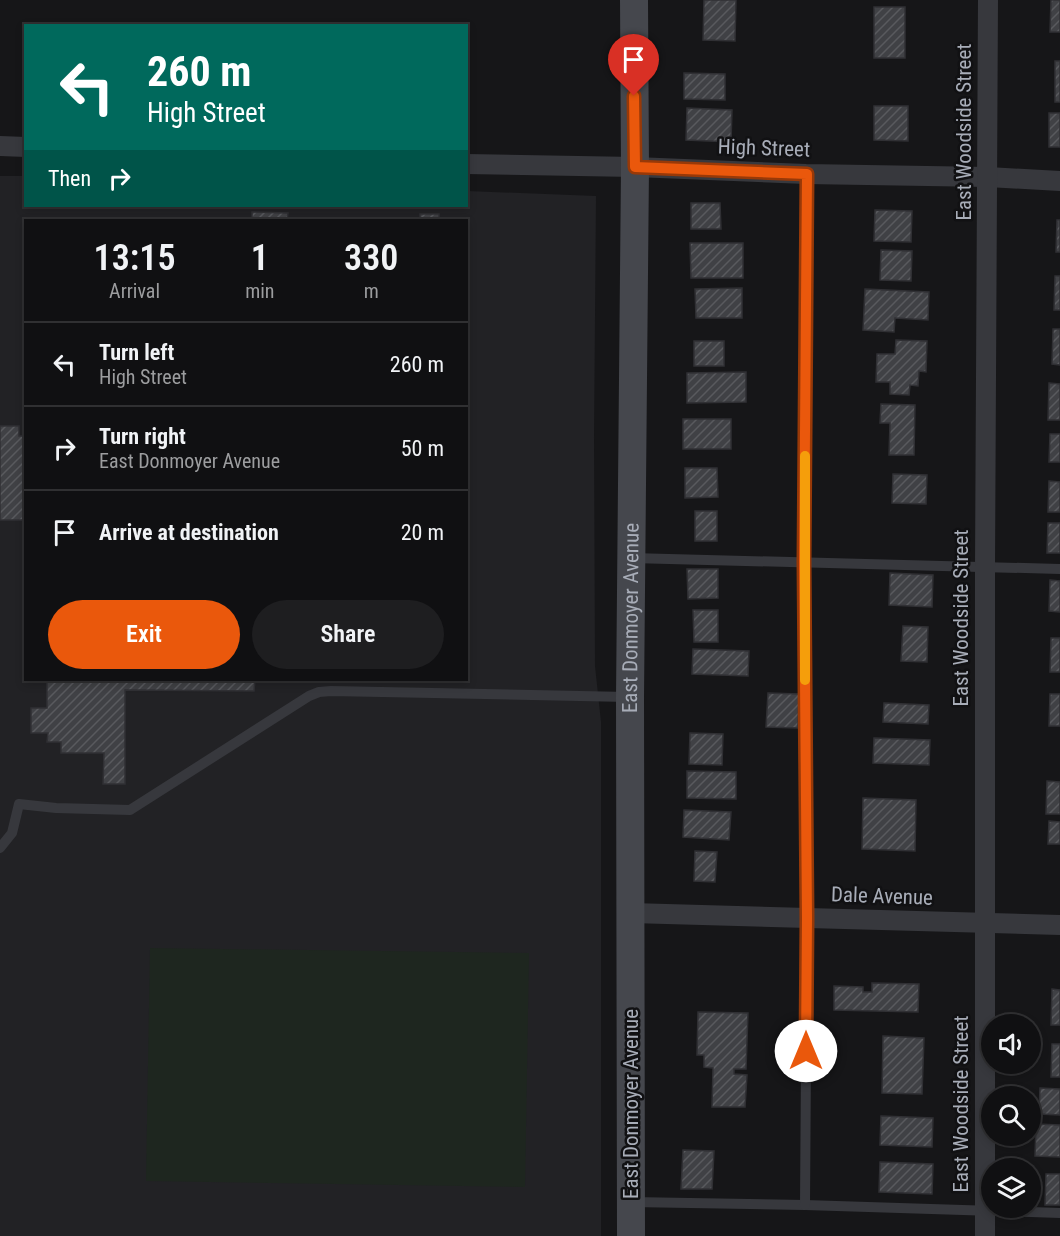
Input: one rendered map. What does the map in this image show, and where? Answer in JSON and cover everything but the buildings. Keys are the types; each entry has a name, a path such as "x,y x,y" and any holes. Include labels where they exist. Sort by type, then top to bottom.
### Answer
{"street":[{"name":"East Donmoyer Avenue","path":"631,1236 630,697 635,167 634,0"},
{"name":"East Woodside Street","path":"985,1158 988,0"},
{"path":"0,146 24,147"},
{"name":"High Street","path":"468,164 988,177 1060,181"},
{"name":"Dale Avenue","path":"631,913 1060,925"},
{"name":"East Woodside Street","path":"985,1218 985,1236"}],"lane":[{"path":"805,1205 807,918 804,562 807,174"},
{"path":"631,558 1060,569"},
{"path":"0,848 12,833 19,804 56,808 130,810 309,696 319,692 630,697"},
{"path":"631,1202 981,1211"},
{"path":"1041,1212 1060,1213"}],"shaded area":[{"path":"0,176 24,176 24,207 468,207 468,191 596,196 595,666 601,722 601,1236 0,1236"},
{"path":"150,948 529,953 525,1187 146,1181"}],"slow traffic":[{"path":"805,456 805,680"}],"route":[{"path":"634,96 635,167 807,174 804,562 806,1051"}]}
